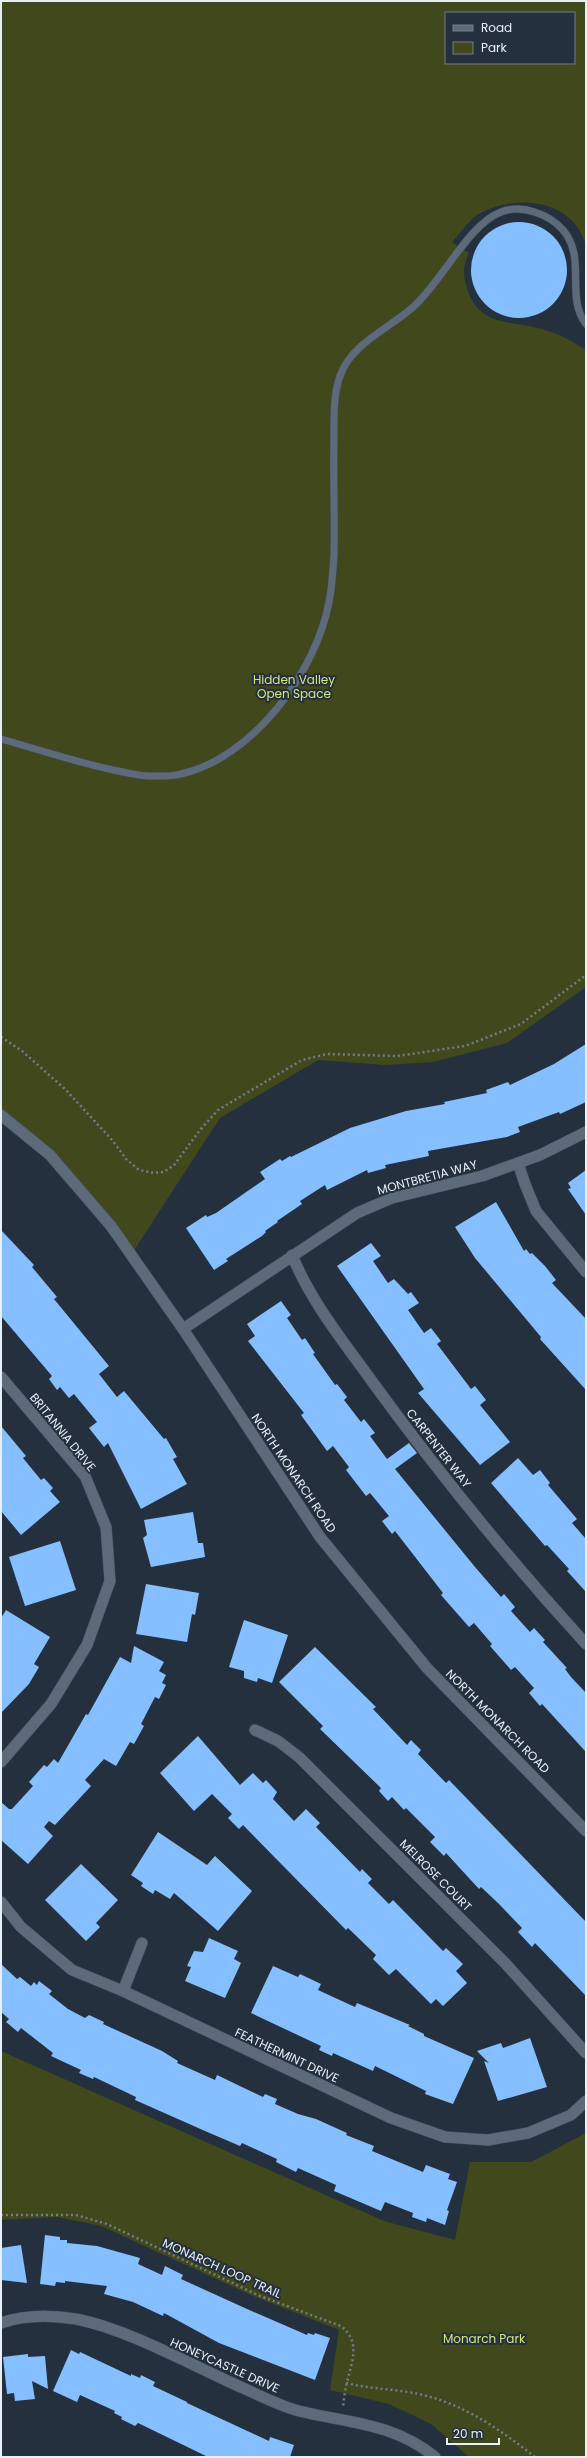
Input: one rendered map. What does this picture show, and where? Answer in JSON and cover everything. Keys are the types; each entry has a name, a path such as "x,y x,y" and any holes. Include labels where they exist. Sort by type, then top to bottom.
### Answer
{"street":[{"name":"NORTH MONARCH ROAD","path":"1,1115 50,1155 106,1220 183,1329 320,1537 427,1668 586,1831"},
{"name":"MONTBRETIA WAY","path":"183,1329 357,1213 392,1198 482,1176 518,1163 586,1132"},
{"path":"518,1163 536,1211 586,1272"},
{"name":"CARPENTER WAY","path":"292,1255 301,1278 350,1351 416,1442 586,1644"},
{"name":"BRITANNIA DRIVE","path":"1,1377 84,1476 106,1527 110,1581 87,1644 51,1704 1,1762"},
{"name":"MELROSE COURT","path":"255,1730 278,1742 299,1757 505,1963 586,2053"},
{"name":"FEATHERMINT DRIVE","path":"1,1902 21,1927 72,1970 123,1991 391,2118 445,2137 488,2140 528,2133 571,2115 586,2101"},
{"path":"123,1991 142,1943"},
{"name":"HONEYCASTLE DRIVE","path":"1,2323 41,2316 75,2319 107,2327 259,2396 299,2411 342,2418 395,2432 420,2445 434,2457"}],"lane":[{"path":"1,739 97,767 146,776 180,775 209,764 241,744 271,716 297,681 316,645 329,603 334,555 334,402 340,375 350,357 413,308 484,222 501,212 524,210 550,217 566,232 575,251 578,269 576,297 581,317 586,324"}],"path":[{"path":"1,1037 22,1051 65,1089 113,1141 126,1160 140,1170 154,1173 164,1172 174,1165 200,1130 218,1110 302,1060 327,1054 397,1056 465,1046 520,1024 586,975"},
{"name":"MONARCH LOOP TRAIL","path":"1,2215 76,2215 107,2224 260,2296 341,2326 348,2332 353,2341 354,2353 346,2383 342,2418"},
{"path":"346,2383 369,2388 419,2394 459,2406 498,2428 535,2457"}],"green space":[{"name":"Hidden Valley Open Space","path":"1,1 586,1 586,246 579,230 569,218 556,209 540,204 524,202 492,208 477,215 452,242 469,253 464,272 466,285 471,299 487,316 508,323 545,330 571,341 586,350 586,987 507,1043 433,1062 385,1065 318,1060 220,1118 131,1255 82,1192 1,1115"},
{"name":"Monarch Park","path":"1,2051 384,2221 455,2240 470,2162 531,2162 586,2133 586,2457 469,2457 431,2424 389,2404 330,2390 339,2330 251,2295 101,2226 57,2217 1,2220"}],"building":[{"path":"519,222 537,226 553,236 563,252 567,270 563,288 553,304 537,314 519,318 501,314 485,304 475,288 471,270 475,252 485,236 501,226"},
{"path":"586,1044 586,1102 560,1114 559,1112 518,1127 520,1132 507,1137 428,1151 429,1156 385,1165 386,1168 368,1173 367,1170 327,1190 325,1185 300,1201 302,1204 277,1221 278,1222 265,1231 266,1232 262,1236 226,1259 228,1261 214,1270 186,1228 206,1215 207,1217 216,1213 265,1179 260,1172 280,1159 282,1161 350,1128 406,1111 445,1104 444,1102 487,1093 486,1090 508,1082 510,1085 554,1064"},
{"path":"586,1170 586,1215 568,1189 571,1188 568,1183"},
{"path":"496,1202 524,1251 526,1249 530,1254 532,1253 545,1266 556,1280 552,1283 586,1319 586,1390 540,1339 541,1337 475,1258 455,1227"},
{"path":"1,1230 34,1265 32,1267 57,1297 54,1299 109,1366 99,1374 117,1397 124,1391 164,1439 166,1438 177,1457 173,1459 187,1484 141,1509 108,1443 104,1447 89,1428 97,1422 74,1394 69,1398 60,1387 57,1390 49,1379 52,1376 1,1316"},
{"path":"371,1243 381,1256 373,1261 388,1283 394,1279 408,1294 411,1292 419,1303 408,1310 424,1333 431,1328 441,1341 437,1344 471,1389 475,1386 486,1400 480,1405 510,1442 480,1465 418,1393 424,1389 337,1266"},
{"path":"281,1301 291,1315 287,1318 302,1340 305,1338 315,1353 313,1354 335,1385 337,1384 347,1397 344,1400 361,1422 364,1419 375,1433 370,1436 387,1459 409,1443 417,1453 395,1469 501,1597 504,1594 515,1607 511,1611 530,1632 534,1628 545,1640 543,1642 567,1668 565,1669 571,1677 586,1693 586,1752 542,1704 540,1706 529,1693 534,1688 515,1667 511,1670 490,1646 492,1644 474,1623 469,1627 441,1595 443,1593 395,1531 392,1534 382,1521 389,1516 370,1493 366,1496 346,1470 349,1467 333,1446 327,1451 301,1415 304,1413 248,1341 255,1336 247,1324"},
{"path":"1,1426 26,1456 23,1458 41,1480 44,1478 53,1488 50,1491 60,1502 21,1535 1,1511"},
{"path":"518,1458 533,1475 540,1470 550,1483 548,1485 577,1519 572,1523 586,1539 586,1592 567,1571 569,1569 547,1545 545,1546 491,1483"},
{"path":"193,1512 198,1543 203,1543 205,1557 151,1567 143,1538 147,1535 144,1520"},
{"path":"60,1541 76,1590 25,1606 9,1557"},
{"path":"146,1584 199,1593 195,1615 192,1614 187,1642 136,1634"},
{"path":"6,1610 50,1637 34,1664 39,1667 29,1684 1,1713 1,1618"},
{"path":"244,1620 288,1635 272,1683 258,1678 257,1682 244,1678 244,1671 229,1667"},
{"path":"134,1646 164,1662 159,1671 166,1675 162,1683 166,1685 159,1699 155,1697 141,1724 144,1726 134,1744 130,1742 116,1766 104,1759 85,1780 91,1786 55,1825 49,1821 44,1827 53,1836 28,1864 1,1840 1,1802 9,1809 12,1809 33,1786 29,1782 44,1765 47,1767 54,1759 58,1763 86,1714 88,1715 120,1657 131,1663"},
{"path":"315,1647 376,1707 373,1709 407,1745 411,1740 421,1750 418,1754 446,1783 449,1780 586,1922 586,1996 535,1943 532,1947 518,1932 522,1928 499,1904 481,1887 479,1889 446,1853 444,1856 430,1842 435,1837 406,1808 404,1810 392,1797 388,1801 379,1791 381,1788 320,1729 323,1726 279,1682"},
{"path":"198,1736 240,1785 253,1773 263,1783 266,1780 277,1792 273,1799 294,1821 306,1809 320,1823 316,1827 360,1872 362,1869 372,1879 368,1883 389,1904 393,1900 443,1951 446,1948 463,1964 456,1971 467,1983 443,2006 436,1999 431,2004 396,1969 389,1975 373,1959 376,1955 348,1928 346,1930 243,1825 239,1829 228,1818 232,1814 212,1794 194,1811 160,1773"},
{"path":"158,1832 207,1865 215,1856 252,1891 218,1931 174,1893 170,1899 155,1890 153,1894 141,1886 143,1883 131,1875"},
{"path":"81,1864 118,1900 96,1923 100,1927 86,1941 45,1900"},
{"path":"209,1938 238,1951 234,1959 241,1963 225,1998 185,1981 191,1967 187,1966 194,1951 203,1952"},
{"path":"1,1964 17,1979 20,1977 31,1986 34,1982 37,1985 39,1981 52,1991 49,1994 68,2009 85,2018 89,2015 104,2022 103,2024 162,2051 178,2061 177,2063 215,2080 217,2075 263,2097 265,2094 277,2099 275,2104 298,2114 316,2119 347,2133 346,2135 374,2146 372,2151 423,2172 426,2165 450,2174 448,2179 457,2182 447,2210 449,2211 445,2225 427,2218 426,2222 412,2217 413,2213 385,2202 381,2211 334,2191 336,2185 298,2168 296,2172 276,2162 277,2159 242,2143 240,2146 205,2131 135,2100 136,2097 94,2077 93,2079 79,2073 81,2070 51,2056 53,2053 21,2028 18,2032 6,2022 9,2019 1,2012"},
{"path":"273,1966 298,1977 300,1974 321,1984 318,1990 355,2007 357,2003 410,2025 408,2026 424,2034 424,2036 474,2058 453,2104 425,2094 426,2091 375,2066 373,2071 333,2053 332,2056 319,2050 321,2046 251,2013"},
{"path":"530,2038 547,2087 498,2101 484,2061 489,2063 477,2051 501,2043 503,2048"},
{"path":"45,2235 60,2237 60,2240 67,2240 67,2243 97,2246 140,2258 138,2264 162,2275 165,2266 183,2275 181,2279 247,2309 307,2335 308,2333 314,2335 315,2333 330,2338 315,2380 219,2343 164,2313 163,2316 133,2302 104,2294 107,2286 65,2281 65,2283 56,2282 55,2286 40,2284"},
{"path":"21,2245 27,2283 1,2280 1,2248"},
{"path":"71,2350 79,2354 80,2352 131,2376 131,2374 140,2378 141,2375 155,2382 153,2386 269,2441 270,2437 294,2445 290,2457 208,2457 138,2423 135,2426 121,2419 122,2417 114,2413 115,2411 80,2395 77,2402 53,2391"},
{"path":"28,2354 28,2357 45,2356 48,2389 32,2381 35,2399 15,2401 14,2393 7,2394 3,2357"}]}
